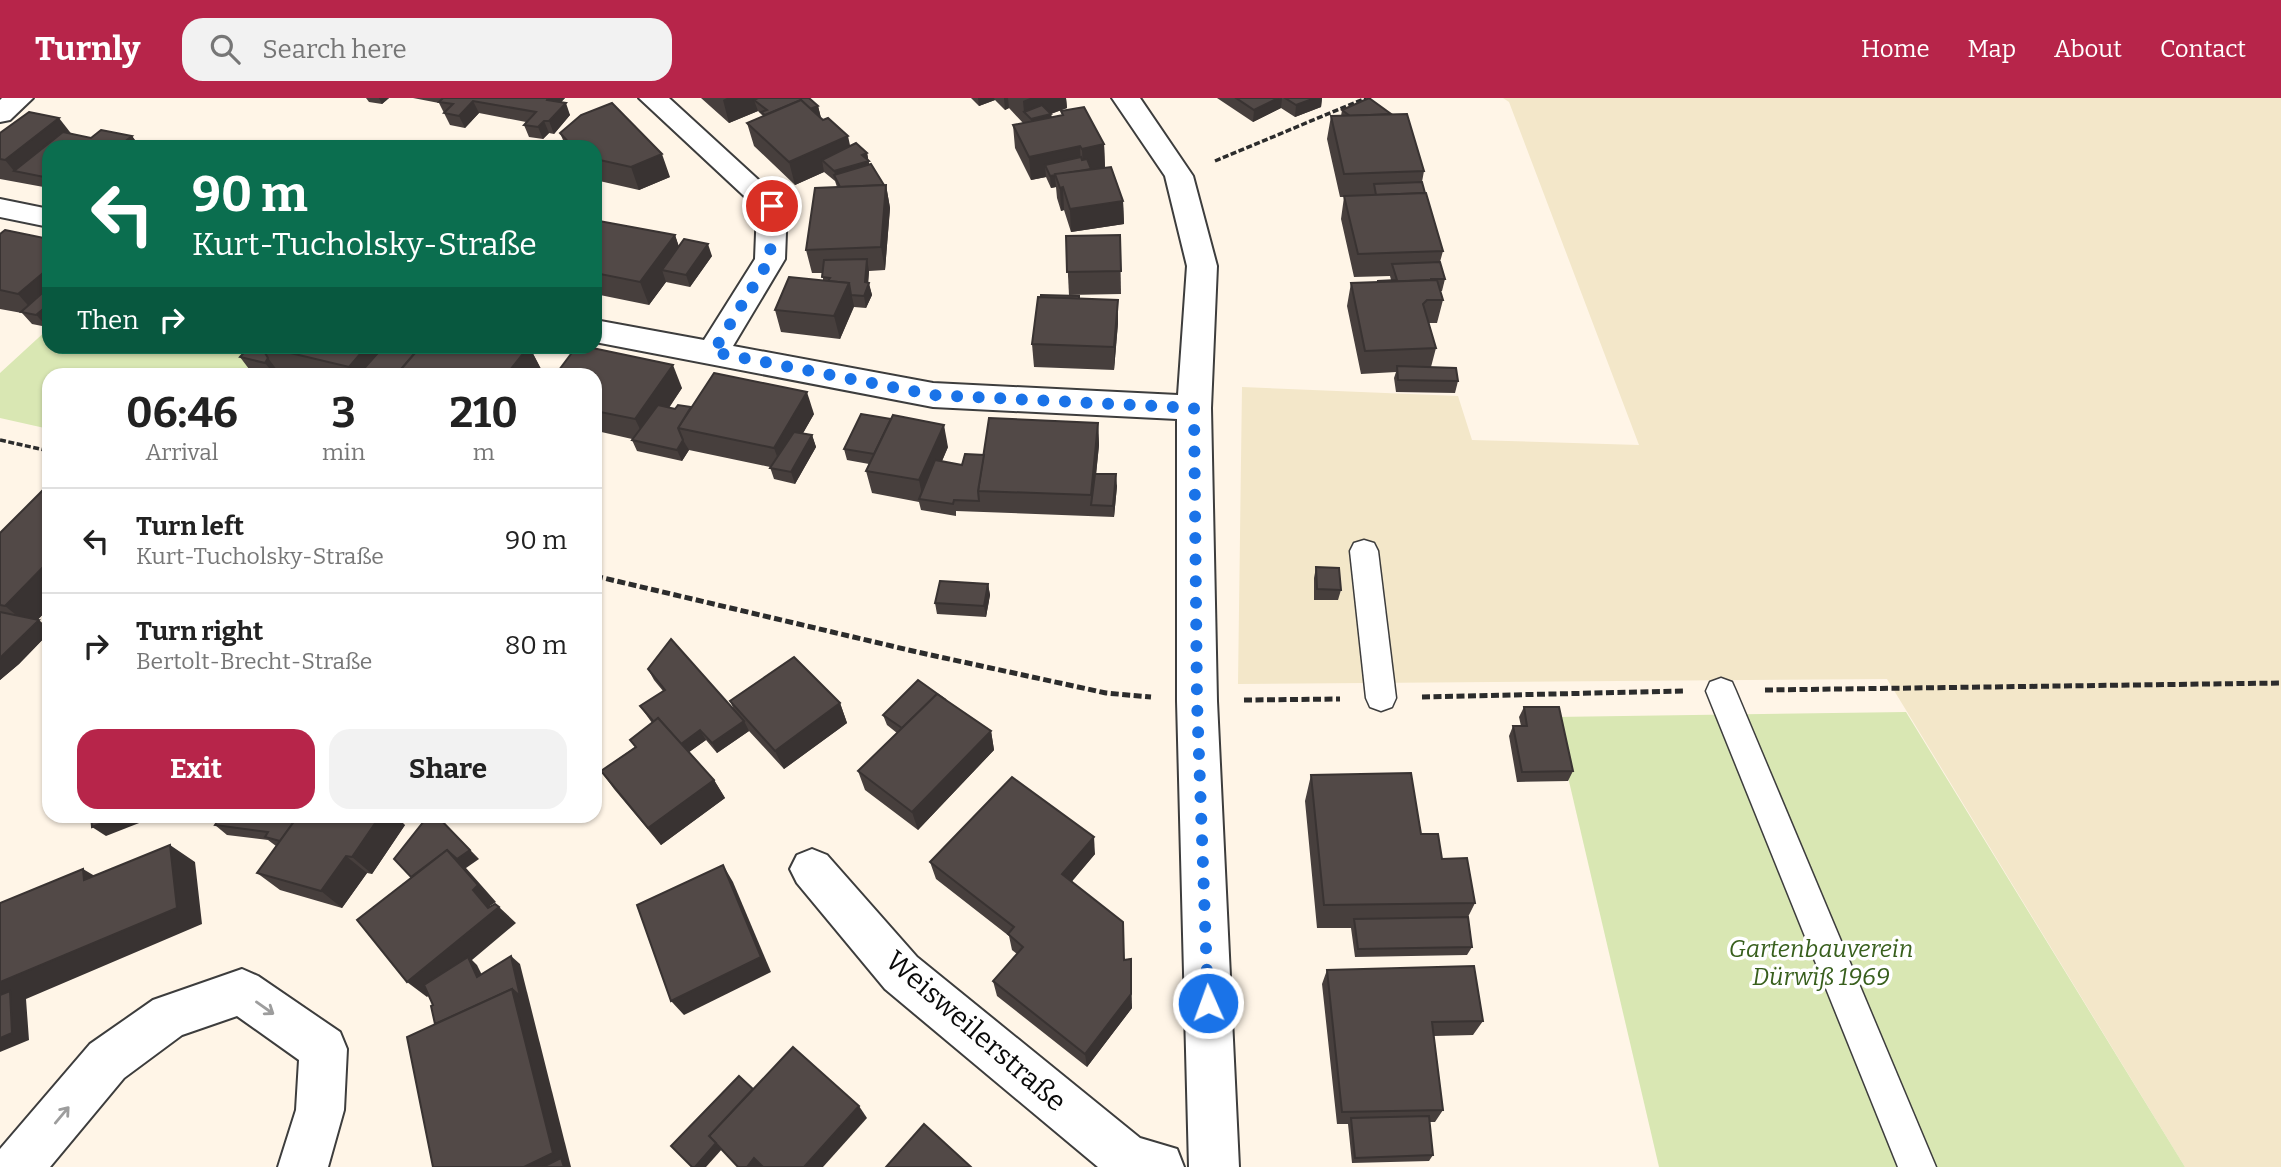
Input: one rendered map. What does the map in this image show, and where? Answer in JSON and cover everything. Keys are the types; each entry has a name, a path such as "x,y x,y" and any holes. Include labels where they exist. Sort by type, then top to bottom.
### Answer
{"street":[{"path":"0,114 19,98"},
{"path":"653,98 772,206 770,259 713,352"},
{"path":"1126,98 1179,176 1202,266 1194,408 1197,701 1214,1167"},
{"path":"0,208 42,217"},
{"path":"602,332 933,395 1194,408"},
{"name":"Weisweilerstraße","path":"812,869 901,973 1128,1160 1159,1167"},
{"path":"18,1167 107,1061 169,1016 242,992 323,1049 320,1110 303,1167"}],"lane":[{"path":"1364,551 1381,698"},
{"path":"1721,691 1917,1167"}],"path":[{"path":"1179,176 1366,98"},
{"path":"0,440 42,449"},
{"path":"602,578 917,652 1106,693 1197,701"}],"shaded area":[{"path":"1503,98 2281,98 2281,1167 2185,1167 1887,679 1238,684 1242,387 1458,396 1472,440 1639,445 1509,102"}],"green space":[{"path":"42,334 42,354 262,354 247,368 42,368 42,427 0,418 0,373"},
{"name":"Gartenbauverein Dürwiß 1969","path":"1906,712 2185,1167 1659,1167 1554,717"}],"building":[{"path":"443,98 548,98 547,100 566,103 549,121 544,121 538,127 524,125 536,112 473,101 459,116 444,113 453,104 439,102"},
{"path":"809,98 818,106 810,109 801,100 765,115 761,112 767,110 754,100"},
{"path":"1236,98 1278,98 1254,110"},
{"path":"1285,98 1315,98 1296,105"},
{"path":"1369,98 1391,114 1350,116 1342,110"},
{"path":"801,100 823,120 828,118 848,136 789,162 747,123"},
{"path":"612,103 662,154 631,167 602,161 602,140 566,140 560,133 581,115"},
{"path":"1042,105 1051,114 1031,119 1024,112"},
{"path":"1084,107 1104,144 1082,149 1080,146 1029,157 1013,125 1063,115 1061,111"},
{"path":"29,112 59,118 5,160 0,159 0,133"},
{"path":"1407,114 1424,171 1344,174 1331,116"},
{"path":"101,130 132,136 127,140 53,140 63,132 91,138"},
{"path":"856,143 867,153 862,155 869,161 834,171 822,160"},
{"path":"42,149 42,177 14,171"},
{"path":"1081,157 1082,160 1087,159 1091,169 1050,176 1045,165"},
{"path":"871,164 884,185 840,187 834,175"},
{"path":"1111,167 1123,201 1070,209 1063,187 1060,188 1055,174"},
{"path":"1422,182 1425,193 1376,195 1374,184"},
{"path":"886,185 881,247 806,250 815,188"},
{"path":"1426,193 1443,251 1358,254 1344,196"},
{"path":"602,222 675,235 640,282 602,274"},
{"path":"5,230 42,238 42,274 18,294 0,290 0,234"},
{"path":"1120,235 1121,271 1067,272 1066,236"},
{"path":"684,239 708,244 686,275 662,270"},
{"path":"867,259 865,282 869,283 864,296 851,295 849,283 828,281 830,278 822,277 824,260"},
{"path":"1440,262 1445,279 1378,282 1397,280 1392,264"},
{"path":"789,277 849,283 834,316 775,310"},
{"path":"1437,280 1443,300 1427,300 1423,304 1436,348 1365,351 1351,283"},
{"path":"42,293 42,310 36,315 21,312"},
{"path":"1041,295 1079,296 1079,299 1041,298"},
{"path":"1038,297 1118,300 1114,347 1032,344"},
{"path":"602,350 673,365 635,419 602,412 602,368 560,368 571,354 602,354"},
{"path":"243,354 266,354 268,358 265,363 240,357"},
{"path":"295,354 360,354 349,367"},
{"path":"377,354 414,354 402,368 364,368"},
{"path":"414,354 523,354 512,368 402,368"},
{"path":"1397,366 1456,368 1458,381 1398,380"},
{"path":"714,373 807,392 774,448 678,428"},
{"path":"658,405 675,409 678,405 691,407 678,428 683,440 677,450 632,440"},
{"path":"861,414 891,419 874,454 844,449"},
{"path":"893,415 944,425 919,480 866,471"},
{"path":"989,418 1098,423 1091,495 978,491"},
{"path":"794,432 812,435 791,472 770,468"},
{"path":"965,454 984,455 979,501 954,500 953,504 919,499 935,460 962,465"},
{"path":"1095,474 1116,474 1113,506 1091,505"},
{"path":"42,491 42,568 5,606 0,605 0,533"},
{"path":"1316,567 1339,568 1341,590 1317,589"},
{"path":"940,581 988,584 984,606 935,603"},
{"path":"0,612 39,620 0,658"},
{"path":"671,639 744,721 712,743 700,730 681,744 658,718 654,722 640,706 665,690 648,669"},
{"path":"794,657 840,703 775,751 730,701"},
{"path":"918,680 946,700 937,694 902,728 883,715"},
{"path":"937,694 991,731 912,812 858,771"},
{"path":"1524,707 1559,707 1573,771 1522,772 1513,726 1527,726"},
{"path":"658,718 714,780 648,828 602,772 636,747 630,740"},
{"path":"1411,773 1421,834 1438,834 1442,859 1467,858 1475,903 1324,905 1311,775"},
{"path":"1012,777 1094,837 1062,874 1123,922 1124,960 1131,959 1131,994 1085,1054 993,981 1023,947 1008,934 1014,927 930,862"},
{"path":"293,823 280,841 265,837 268,832 215,825"},
{"path":"293,823 375,823 352,857 346,856 321,891 257,873"},
{"path":"422,823 444,823 470,850 457,859 447,850 411,877 394,859"},
{"path":"170,845 177,908 0,982 0,903 83,869 84,880"},
{"path":"447,850 478,885 473,890 488,908 495,904 499,907 407,982 357,920"},
{"path":"723,865 761,957 671,1001 637,905"},
{"path":"1468,917 1472,947 1358,949 1354,919"},
{"path":"511,956 520,996 512,989 435,1024 433,1005 424,985 468,957 477,977"},
{"path":"1474,966 1483,1021 1432,1022 1443,1110 1342,1112 1327,970"},
{"path":"512,989 553,1153 524,1167 433,1167 407,1037"},
{"path":"10,991 12,1033 0,1038 0,995"},
{"path":"793,1047 859,1106 804,1167 763,1167 754,1158 747,1167 738,1167 709,1136"},
{"path":"739,1076 753,1089 709,1136 716,1143 695,1167 692,1167 671,1146"},
{"path":"1429,1116 1433,1155 1355,1158 1351,1118"},
{"path":"924,1124 971,1167 886,1167"},
{"path":"561,1158 564,1167 543,1167"}],"route":[{"path":"772,206 770,259 713,352 933,395 1194,408 1197,701 1208,1003"}]}
